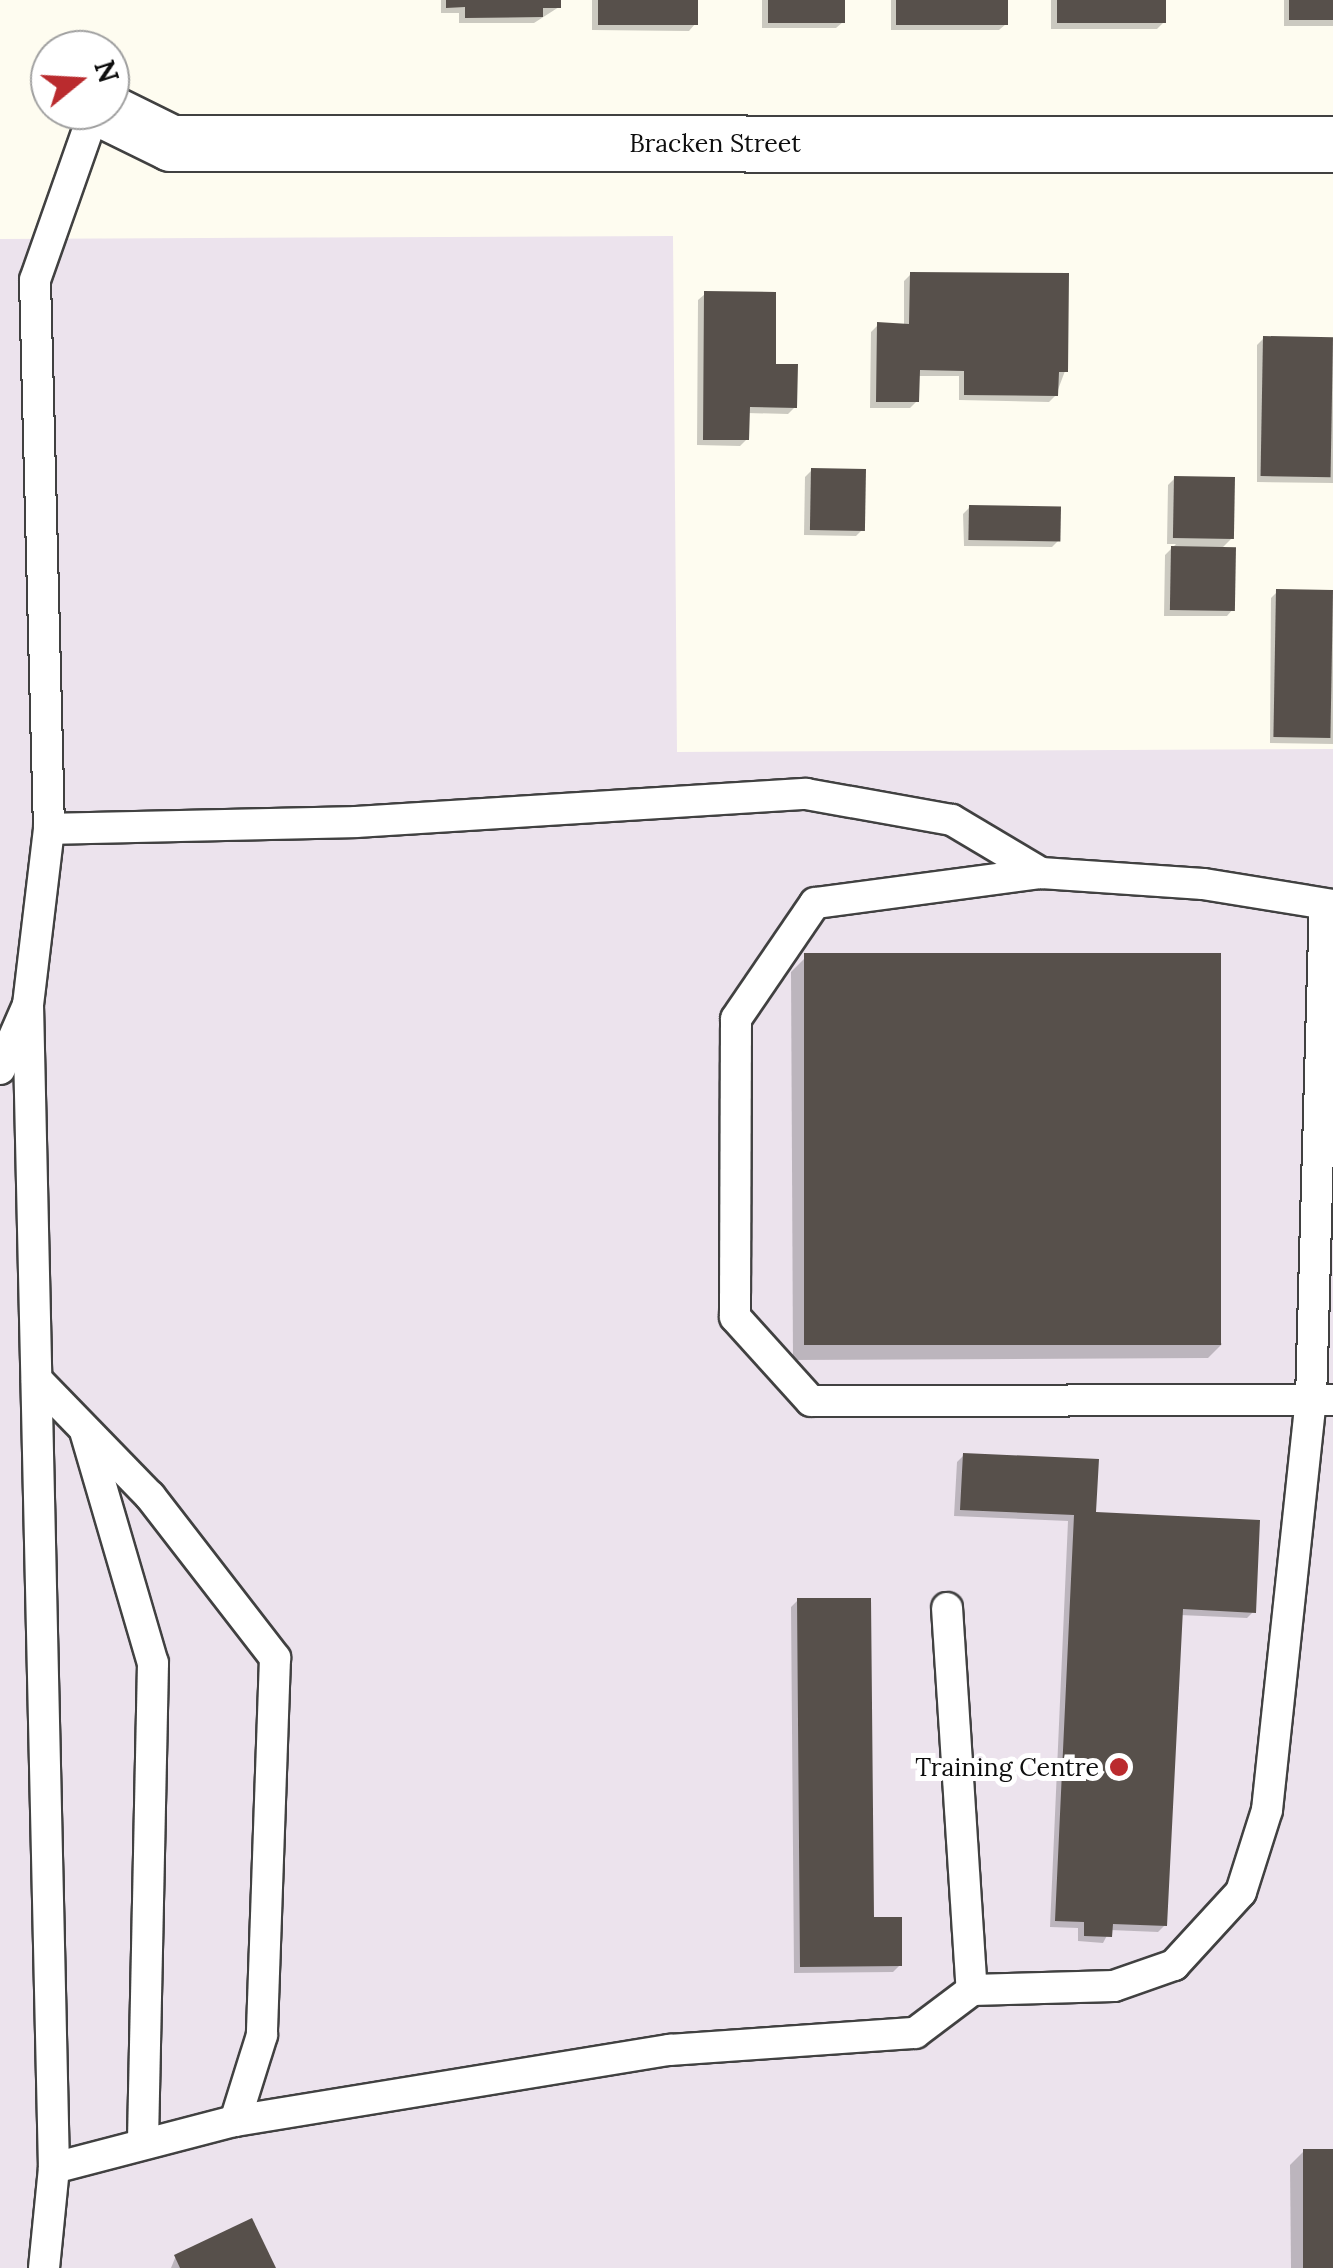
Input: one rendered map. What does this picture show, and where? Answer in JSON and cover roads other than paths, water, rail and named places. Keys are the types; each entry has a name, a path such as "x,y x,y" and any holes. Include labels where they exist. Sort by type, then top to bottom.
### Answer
{"street":[{"name":"Bracken Street","path":"130,123 171,143 1333,144"}],"lane":[{"path":"44,2268 54,2168 28,1005 49,829 36,280 88,130"},
{"path":"49,829 356,822 806,794 952,820 1041,873"},
{"path":"54,2168 235,2121 670,2050 915,2034 972,1990 1114,1986 1174,1965 1240,1892 1266,1810 1322,1400 1329,906 1203,884 1041,873 815,903 736,1019 734,1317 811,1400 1322,1400"},
{"path":"0,1069 28,1005"},
{"path":"37,1380 150,1496 275,1658 262,2035 235,2121"},
{"path":"84,1428 153,1662 143,2144"},
{"path":"948,1608 972,1990"}],"place":[{"name":"Training Centre","path":"1119,1767"}]}
